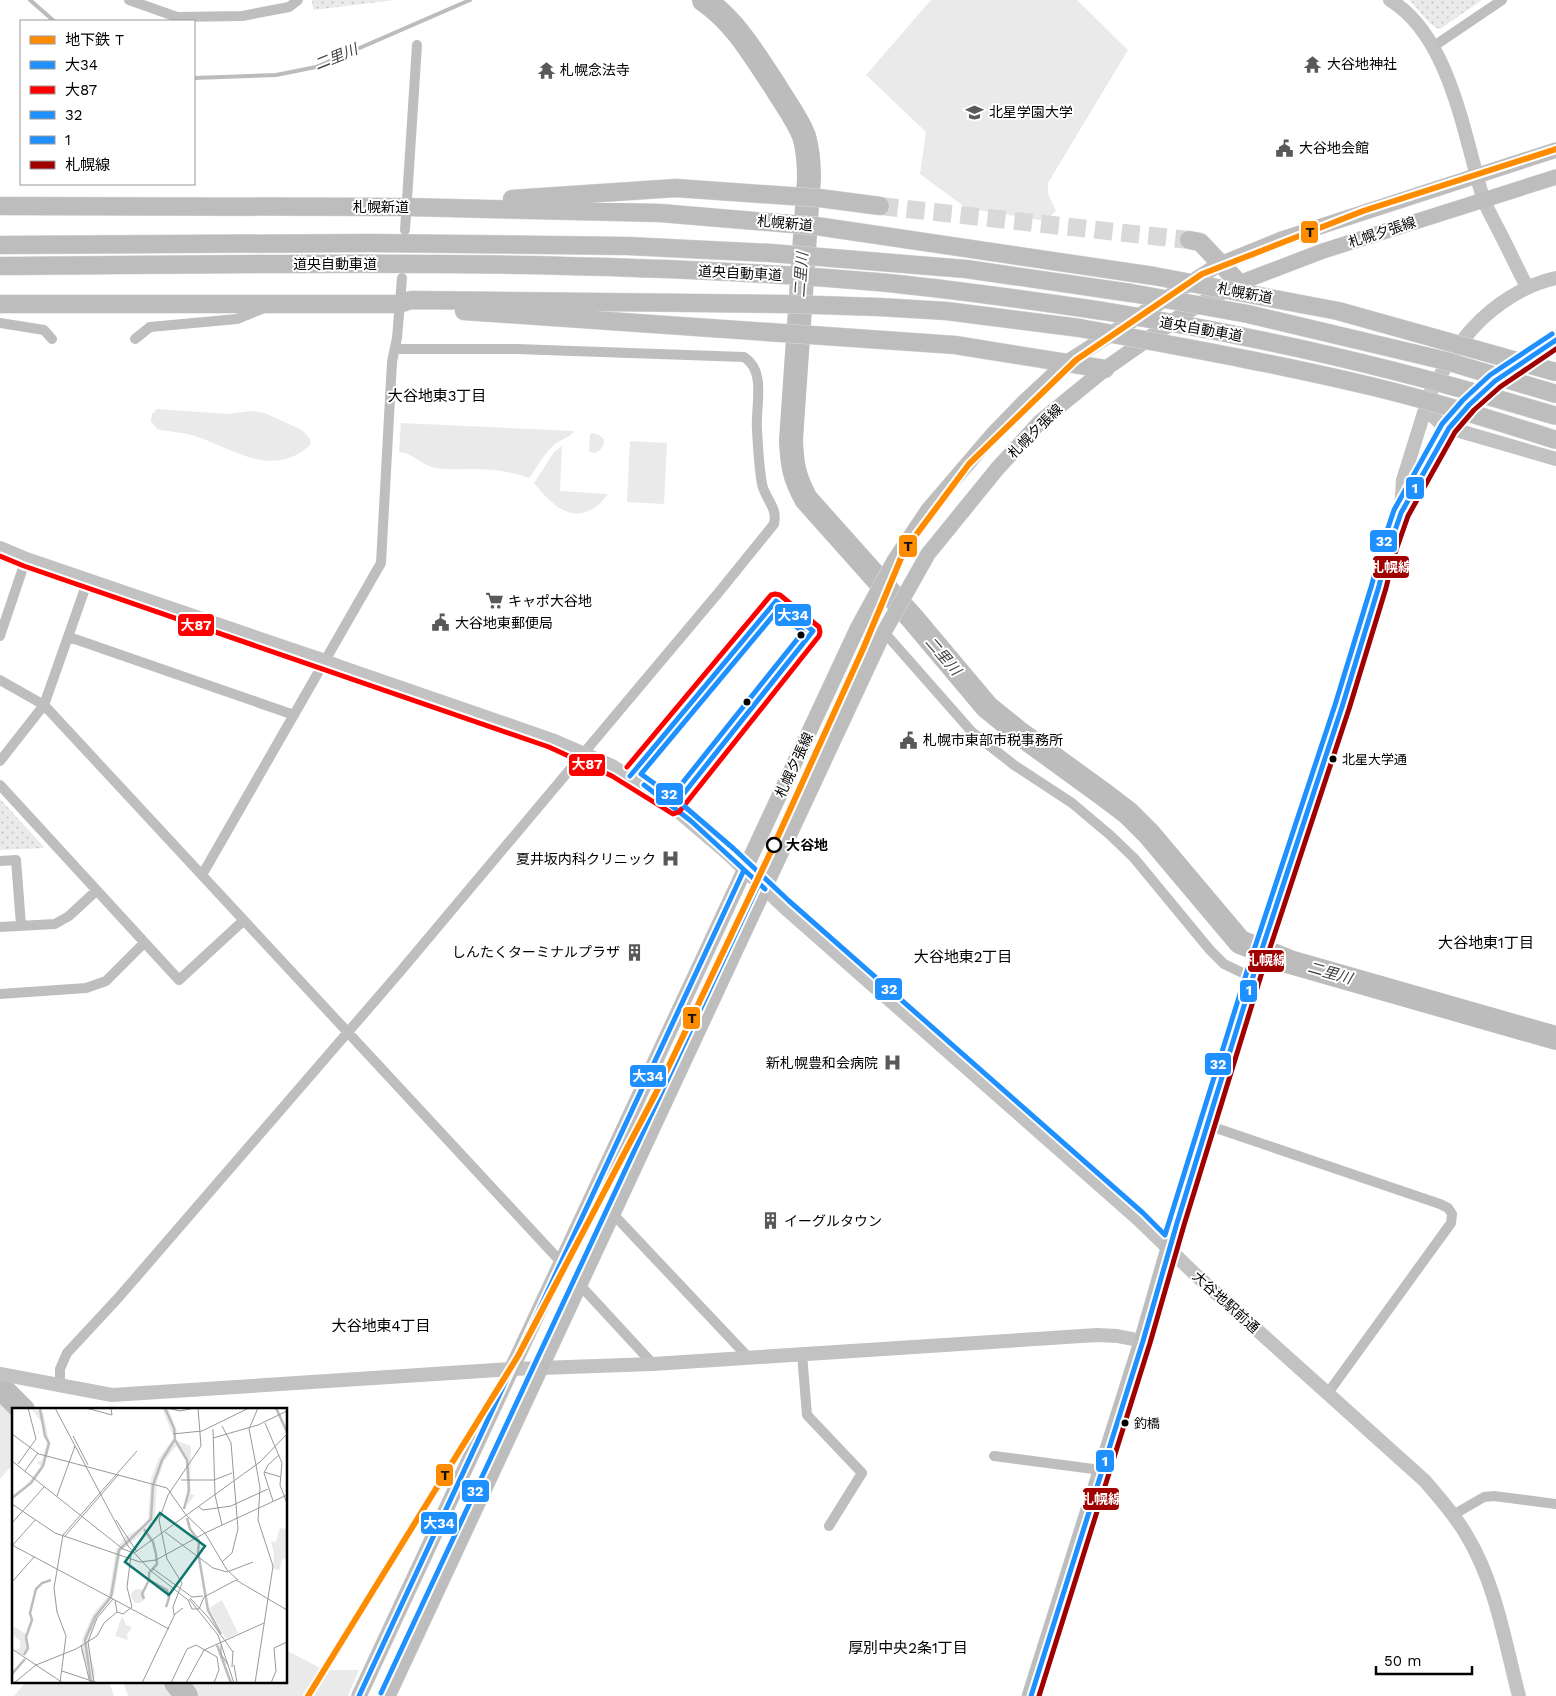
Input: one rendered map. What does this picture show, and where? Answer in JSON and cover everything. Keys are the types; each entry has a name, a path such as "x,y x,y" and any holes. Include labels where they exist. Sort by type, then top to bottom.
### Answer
{"highway":[{"path":"407,207 676,188 819,198 880,206"},
{"name":"札幌新道","path":"0,206 407,207 660,213 790,223 1154,276 1338,311 1509,357 1556,372"},
{"path":"1188,240 1200,242 1239,283"},
{"name":"道央自動車道","path":"0,245 489,244 628,246 771,253 966,269 1131,293 1248,314 1446,361 1556,394"},
{"name":"道央自動車道","path":"0,266 391,264 569,266 710,271 878,282 993,295 1103,311 1244,337 1369,364 1556,416"},
{"path":"0,304 399,304 412,300 810,304 946,311 1080,328 1241,358 1370,386 1467,412 1556,440"},
{"path":"399,304 409,308 955,345 1105,369"},
{"path":"1031,1696 1143,1341 1169,1249 1258,961 1342,706 1401,513 1449,428 1469,405 1495,381 1556,340"}],"main road":[{"name":"札幌夕張線","path":"359,1696 744,870 874,597 924,517 958,473 1006,420 1066,363 1221,264 1291,236 1556,150"},
{"name":"札幌夕張線","path":"388,1696 887,627 928,554 1003,462 1043,419 1105,369 1188,311 1239,283 1323,251 1556,177"}],"street":[{"path":"129,0 177,17 242,16 289,7 298,0"},
{"path":"1390,0 1412,16 1434,46 1454,97 1484,200 1527,287"},
{"path":"1434,46 1502,0"},
{"path":"405,230 417,45"},
{"path":"202,875 380,563 392,362 402,278"},
{"path":"1401,513 1403,480 1428,396 1442,372 1472,329 1481,320 1527,287 1556,278"},
{"path":"135,339 150,327 237,320 272,304"},
{"path":"0,323 44,330 52,339"},
{"path":"60,1386 60,1369 67,1353 125,1290 399,974 774,524 775,512 763,486 756,428 756,370 754,364 744,357 516,349 395,348"},
{"path":"1427,403 1435,420 1449,428 1556,459"},
{"name":"大谷地駅前通","path":"0,548 88,580 325,660 584,753 646,786 673,807 1138,1219 1196,1276 1425,1481 1468,1536 1480,1562 1492,1594 1519,1696"},
{"path":"0,636 26,558"},
{"path":"0,761 44,705 88,580"},
{"path":"887,627 972,732 1014,765 1072,803 1110,835 1134,858 1210,950 1224,964 1253,978"},
{"path":"69,638 294,715"},
{"path":"0,680 44,705 561,1262"},
{"path":"0,785 179,980 243,921"},
{"path":"0,861 16,860 21,925"},
{"path":"0,927 55,924 69,916 96,891"},
{"path":"0,994 86,988 106,981 144,943"},
{"path":"1207,1125 1440,1204 1448,1208 1452,1214 1451,1222 1328,1393"},
{"path":"613,1214 748,1357"},
{"path":"580,1284 653,1364"},
{"path":"0,1374 112,1395 541,1367 653,1364 1097,1335 1143,1341"},
{"path":"802,1354 807,1415 862,1473 829,1526"},
{"path":"994,1456 1101,1470"},
{"path":"1453,1515 1484,1497 1494,1496 1556,1504"}],"shaded area":[{"path":"312,0 395,0 313,10"},
{"path":"931,0 1077,0 1128,50 1048,183 1048,194 1056,211 1045,221 966,208 920,174 926,132 866,75"},
{"path":"1409,0 1482,0 1440,29 1428,21"},
{"path":"157,409 227,414 251,411 265,413 302,430 310,439 311,444 297,455 283,460 268,461 254,458 195,436 157,429 151,421 152,414"},
{"path":"401,423 574,431 554,445 529,478 500,471 444,469 425,464 409,454 399,452"},
{"path":"593,433 604,439 602,448 595,453 589,452 590,434"},
{"path":"630,441 667,443 664,504 627,502"},
{"path":"562,446 560,491 608,494 598,505 587,512 569,513 561,509 534,483 554,452"},
{"path":"0,799 44,847 44,848 0,850"},
{"path":"0,1394 14,1408 12,1408 12,1465 0,1479"},
{"path":"288,1651 324,1670 359,1670 348,1696 128,1696 124,1684 288,1684"},
{"path":"24,1684 110,1684 114,1696 14,1696"}],"waterway":[{"name":"二里川","path":"30,0 53,20"},
{"name":"二里川","path":"195,78 276,75 316,67 470,0"},
{"name":"二里川","path":"704,0 726,18 752,51 804,136 809,178 791,440 794,471 806,499 913,619 987,707 1019,733 1128,813 1149,834 1240,942 1290,962 1556,1038"},
{"path":"0,1387 21,1408"},
{"path":"177,1684 186,1696"}],"tunnel":[{"path":"880,206 1189,240"}],"metro line":[{"name":"T","path":"308,1696 518,1356 656,1093 774,845 863,649 904,551 969,464 1076,360 1202,274 1363,211 1556,149"}],"transit line":[{"name":"32","path":"684,806 1143,1213 1165,1235 1249,965 1335,705 1394,510 1442,424 1463,400 1490,375 1552,334"},
{"name":"1","path":"1031,1696 1143,1341 1177,1223 1256,967 1342,707 1386,557 1401,513 1449,428 1469,405 1495,381 1556,340"},
{"name":"札幌線","path":"1039,1696 1150,1343 1184,1225 1263,969 1349,709 1393,559 1408,516 1455,432 1474,410 1500,387 1556,349"},
{"name":"大87","path":"0,556 24,566 549,747 612,776 673,814 679,812 819,636 819,627 780,595 771,595 627,767"},
{"name":"大34","path":"630,776 776,601 813,631 673,807"},
{"name":"32","path":"777,611 803,632 672,796 641,774 777,611"},
{"name":"大34","path":"644,785 691,821 765,889"},
{"name":"大34","path":"359,1696 744,870"},
{"name":"32","path":"381,1693 758,886"}],"place":[{"name":"大谷地神社","path":"1313,64"},
{"name":"札幌念法寺","path":"546,70"},
{"name":"北星学園大学","path":"975,112"},
{"name":"大谷地会館","path":"1285,148"},
{"name":"キャポ大谷地","path":"494,601"},
{"name":"大谷地東郵便局","path":"441,623"},
{"name":"札幌市東部市税事務所","path":"909,740"},
{"name":"北星大学通","path":"1333,759"},
{"name":"大谷地","path":"774,845"},
{"name":"夏井坂内科クリニック","path":"670,859"},
{"name":"しんたくターミナルプラザ","path":"634,952"},
{"name":"新札幌豊和会病院","path":"892,1063"},
{"name":"イーグルタウン","path":"770,1221"},
{"name":"釣橋","path":"1125,1423"}],"district":[{"name":"大谷地東3丁目","path":"437,396"},
{"name":"大谷地東1丁目","path":"1486,943"},
{"name":"大谷地東2丁目","path":"963,957"},
{"name":"大谷地東4丁目","path":"381,1326"},
{"name":"厚別中央2条1丁目","path":"908,1648"}]}
